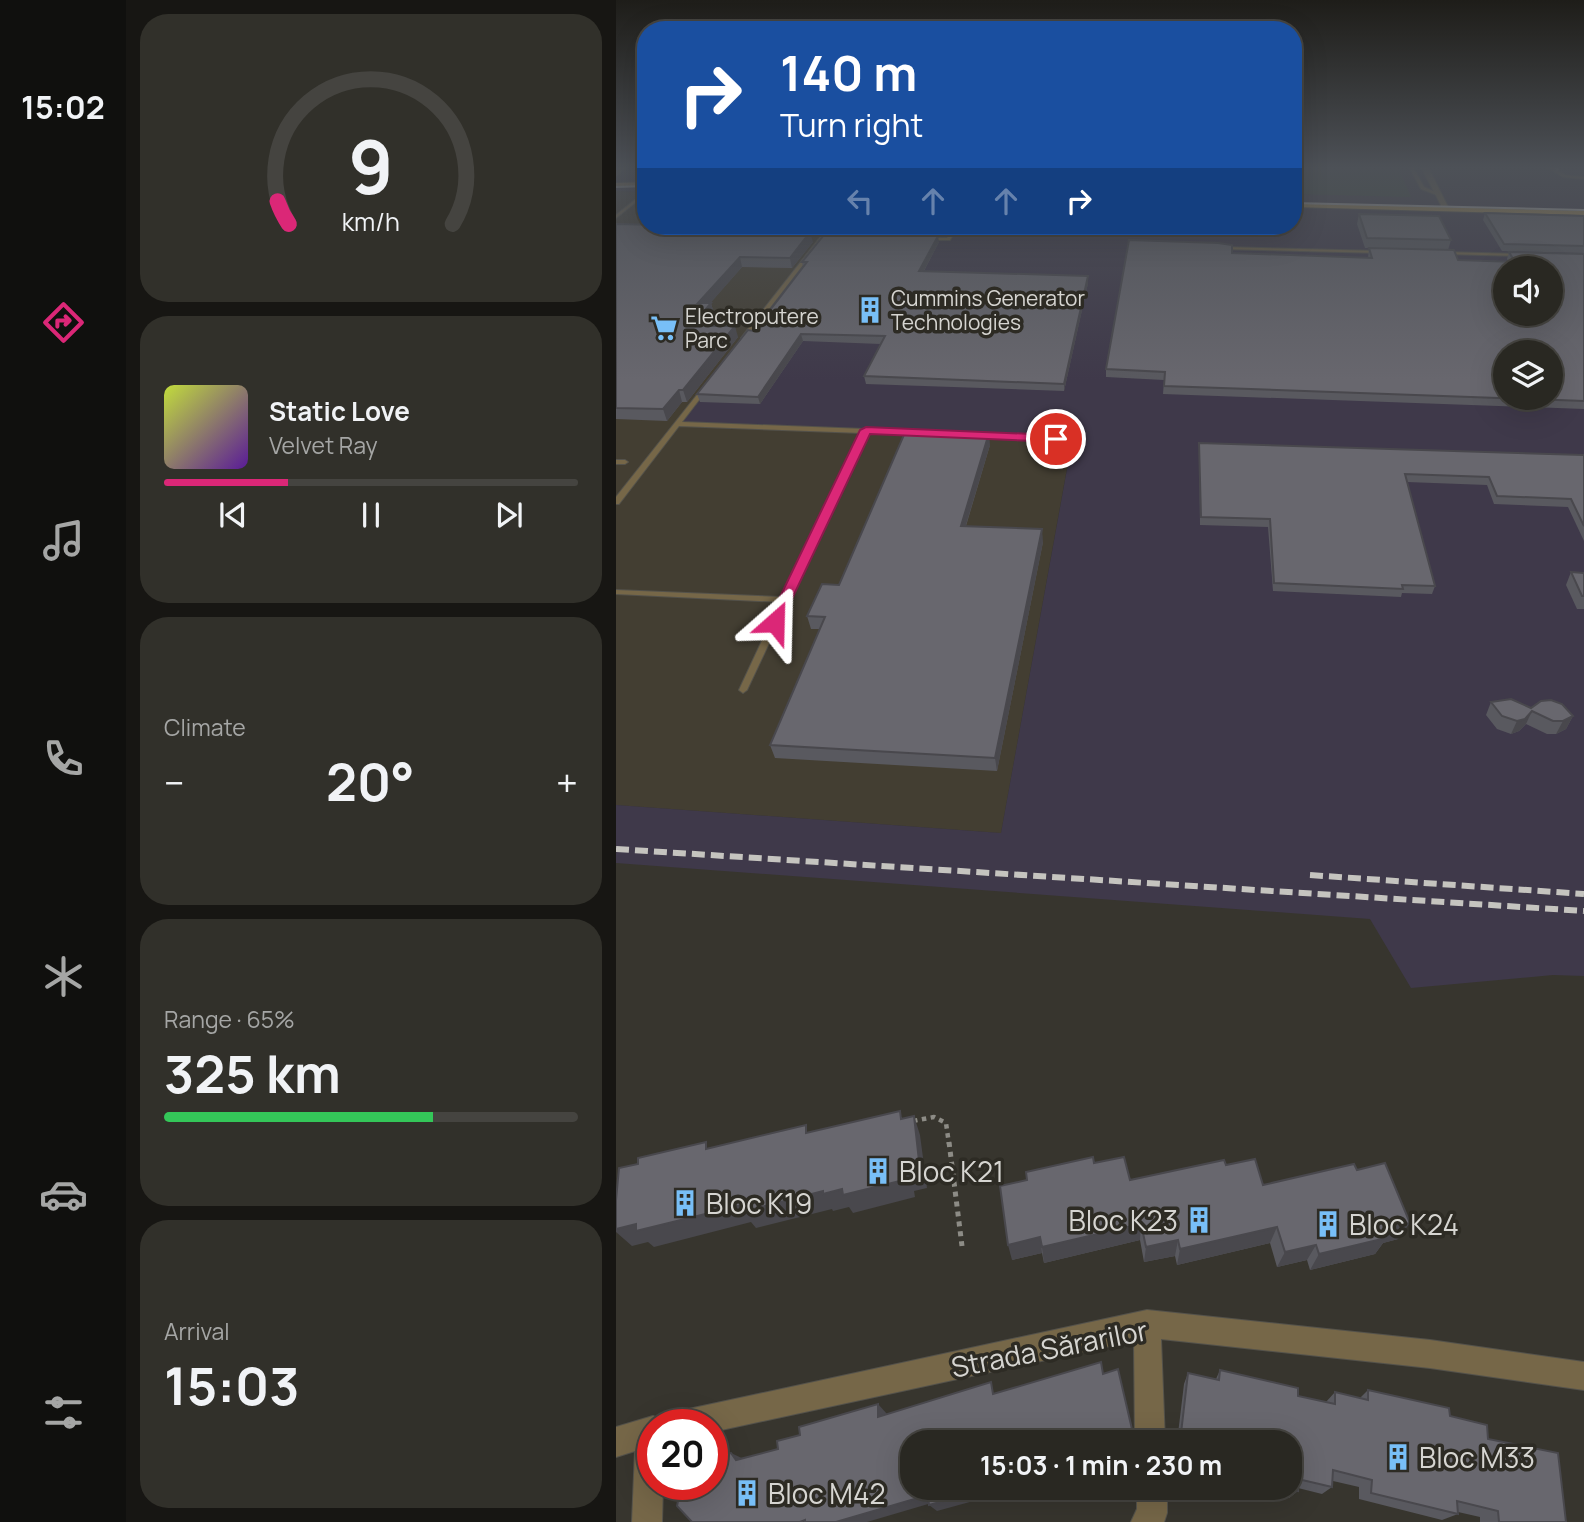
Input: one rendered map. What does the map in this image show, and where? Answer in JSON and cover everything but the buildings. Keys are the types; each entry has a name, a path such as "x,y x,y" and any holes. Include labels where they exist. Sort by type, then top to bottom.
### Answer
{"street":[{"name":"Strada Sărarilor","path":"728,1414 1147,1324 1430,1354 1584,1376"},
{"path":"1147,1324 1150,1430"},
{"path":"616,1442 637,1436"},
{"path":"648,1522 649,1500"},
{"path":"1146,1522 1152,1513 1152,1500"}],"lane":[{"path":"737,346 821,238"},
{"path":"925,239 949,238"},
{"path":"1222,248 1389,252"},
{"path":"1431,253 1528,256"},
{"path":"616,502 712,380"},
{"path":"677,424 920,433"},
{"path":"743,690 866,430"},
{"path":"961,435 1056,439"},
{"path":"616,462 625,462"},
{"path":"616,592 785,600"}],"path":[{"path":"906,1122 934,1117 946,1123 962,1246"}],"shaded area":[{"path":"616,238 827,238 921,430 1073,435 1001,833 616,805"},
{"path":"820,238 1584,238 1584,976 1553,975 1411,988 1370,919 616,863 616,805 1001,833 1073,436 677,424"}],"railway":[{"path":"616,849 1584,911"},
{"path":"1310,875 1584,894"}],"place":[{"name":"Cummins Generator Technologies","path":"870,310"},
{"name":"Electroputere Parc","path":"664,328"},
{"name":"Bloc K21","path":"878,1171"},
{"name":"Bloc K19","path":"685,1203"},
{"name":"Bloc K23","path":"1199,1220"},
{"name":"Bloc K24","path":"1328,1224"},
{"name":"Bloc M33","path":"1398,1457"},
{"name":"Bloc M42","path":"747,1493"}],"route":[{"path":"775,622 866,430 1056,439"}]}
